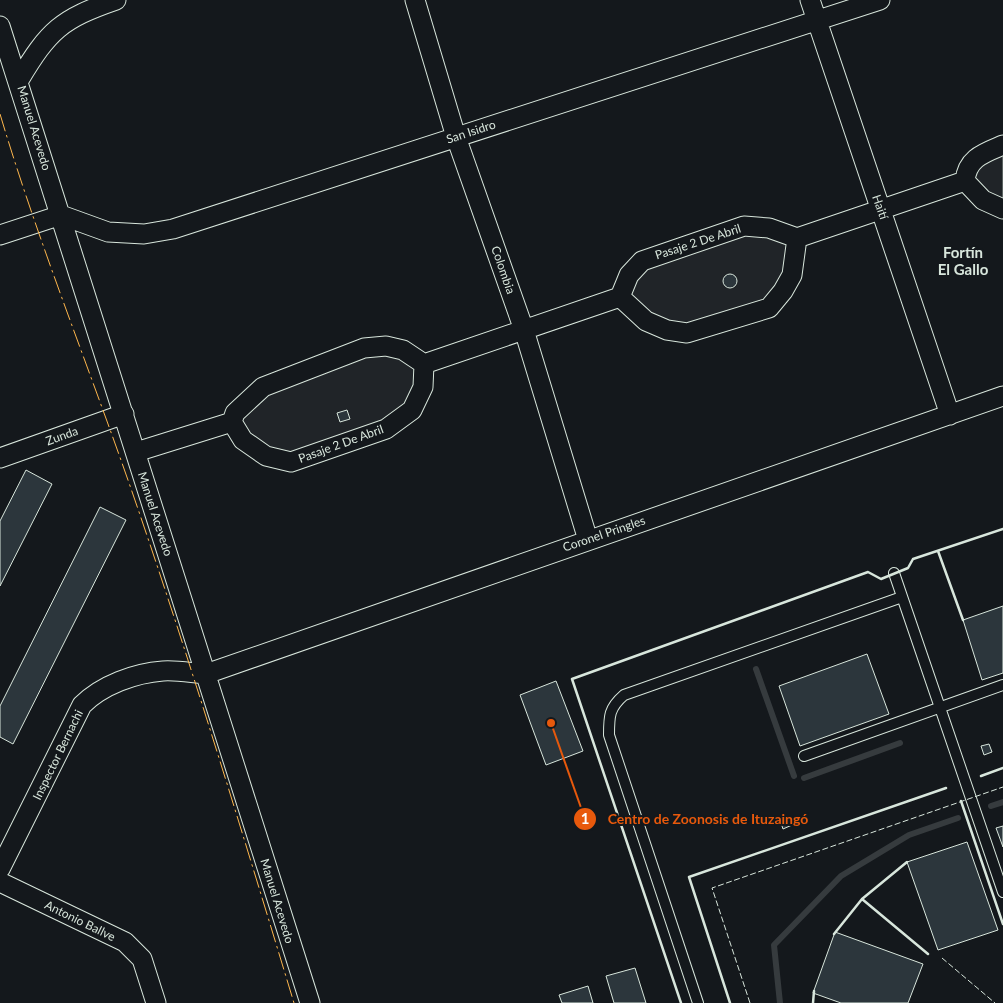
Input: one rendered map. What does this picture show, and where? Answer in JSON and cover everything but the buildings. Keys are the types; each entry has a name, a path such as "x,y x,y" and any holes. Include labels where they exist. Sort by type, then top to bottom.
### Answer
{"street":[{"path":"19,80 37,50 51,32 80,12 116,0"},
{"name":"Colombia","path":"415,0 456,137 524,330 588,540"},
{"name":"Haití","path":"810,0 950,415"},
{"name":"San Isidro","path":"61,215 108,232 144,234 173,230 880,0"},
{"name":"Manuel Acevedo","path":"0,26 19,80 310,1003"},
{"path":"1003,145 980,155 966,169 965,181 983,200 1003,209"},
{"path":"136,452 232,422 235,413 263,388 364,348 386,346 403,350 424,364 620,297 646,321 667,330 687,333 769,308 783,291 792,275 797,238 965,181"},
{"path":"0,235 61,215"},
{"name":"Pasaje 2 De Abril","path":"620,297 629,275 642,260 744,226 769,228 797,238"},
{"name":"Pasaje 2 De Abril","path":"232,422 243,440 266,456 291,462 386,429 412,410 422,387 424,364"},
{"name":"Coronel Pringles","path":"206,674 1003,396"},
{"name":"Zunda","path":"0,458 124,414"},
{"name":"Inspector Bernachi","path":"0,869 82,705 92,695 126,678 163,671 206,674"},
{"name":"Antonio Ballve","path":"0,882 125,942 142,960 156,1003"}],"lane":[{"path":"894,573 1003,892"},
{"path":"698,1003 609,736 609,720 612,705 624,695 902,597"},
{"path":"804,756 1003,685"}],"shaded area":[{"path":"1003,145 1003,209 966,169"},
{"path":"744,226 797,238 769,308 687,333 620,297 629,275"},
{"path":"364,348 424,364 412,410 291,462 266,456 235,413 248,400"}],"waterway":[{"path":"756,669 794,776"},
{"path":"804,778 900,743"},
{"path":"991,806 1003,802"},
{"path":"780,1003 774,945 841,876 909,835 958,818"}],"fence":[{"path":"750,1003 712,888 1003,787"},
{"path":"942,958 995,1003"}],"wall":[{"path":"681,1003 572,679 868,572 881,579 908,568 913,559 1003,529"},
{"path":"938,551 963,620"},
{"path":"981,776 1003,768"},
{"path":"730,1003 689,877 946,788"},
{"path":"961,801 1003,924"},
{"path":"834,934 862,899 907,862"},
{"path":"862,899 928,954"},
{"path":"813,1003 814,991"}],"power":[{"path":"0,114 49,263 121,460 159,571 294,1003"}],"place":[{"name":"Centro de Zoonosis de Ituzaingó","path":"551,723"}],"district":[{"name":"Fortín El Gallo","path":"963,262"}]}
